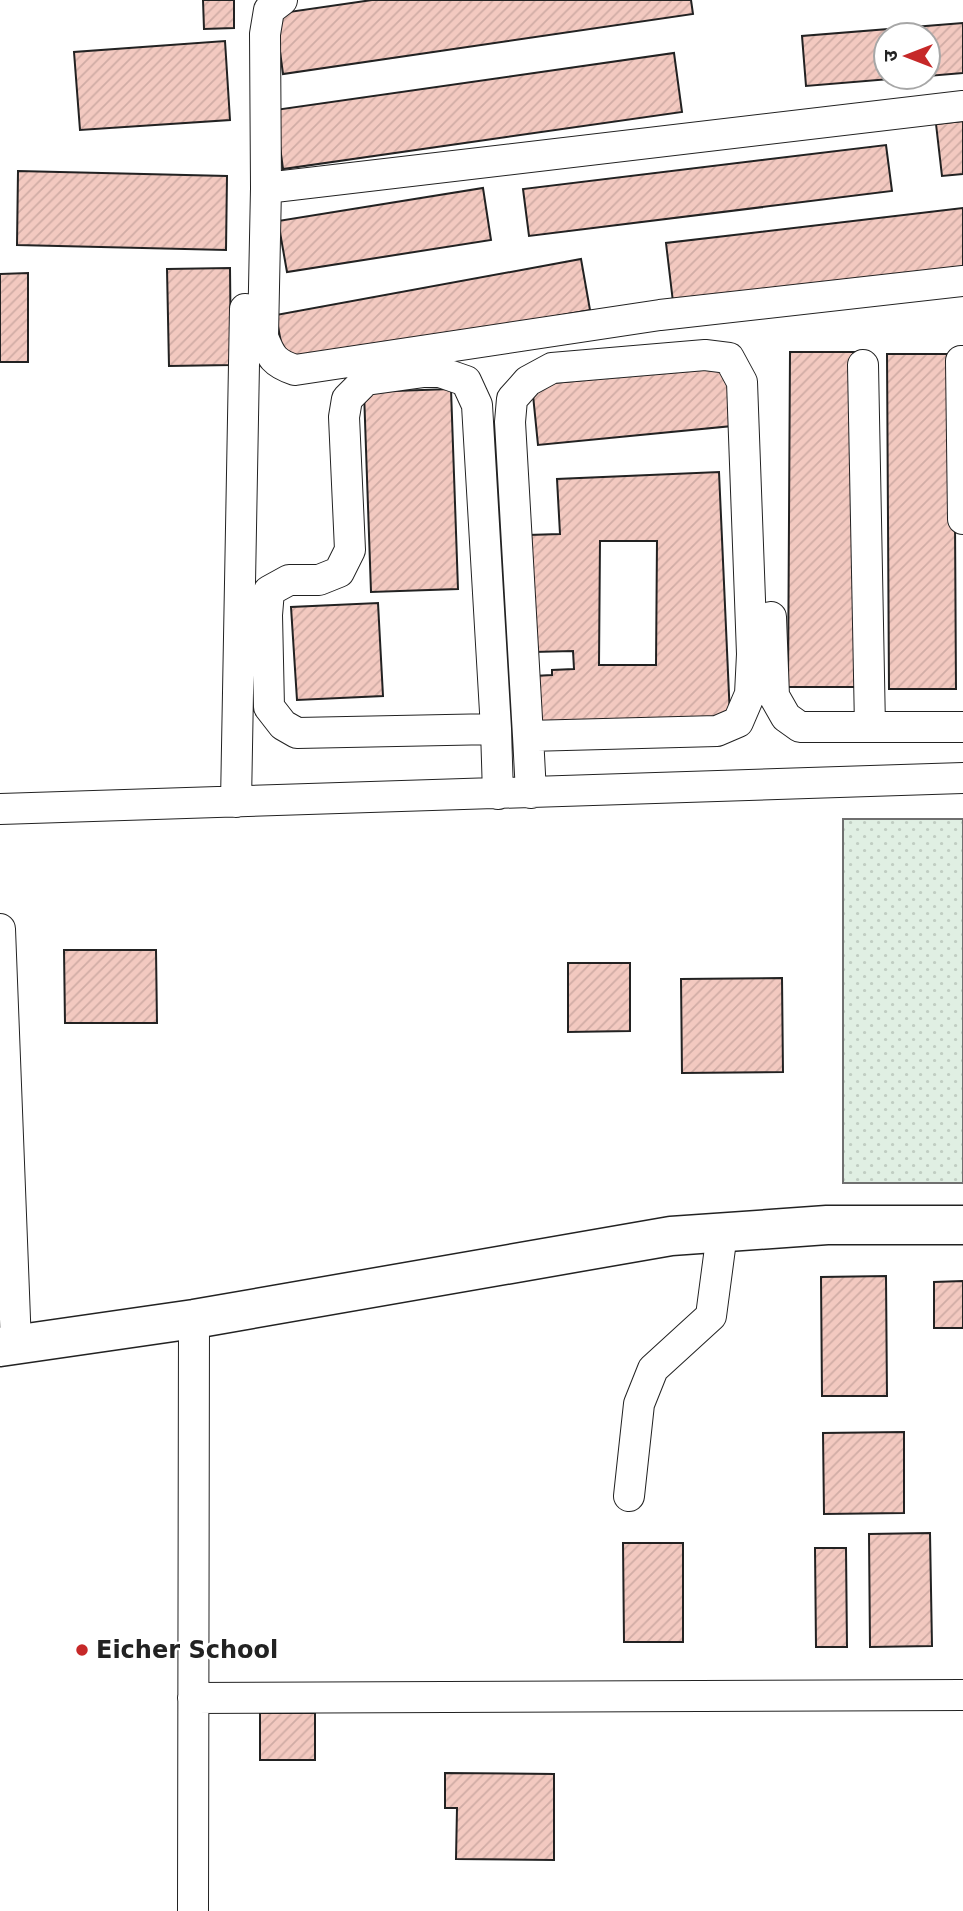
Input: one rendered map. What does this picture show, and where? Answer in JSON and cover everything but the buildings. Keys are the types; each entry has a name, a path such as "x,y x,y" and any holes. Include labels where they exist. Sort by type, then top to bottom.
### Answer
{"street":[{"path":"236,802 250,0"},
{"path":"282,0 269,10 265,34 263,337 278,364 295,370 660,314 963,281"},
{"path":"266,188 963,106"},
{"path":"528,736 717,731 738,722 750,694 752,654 741,382 729,358 705,355 552,368 528,381 512,399 510,422 531,793"},
{"path":"961,361 963,519"},
{"path":"863,365 870,727"},
{"path":"496,729 297,733 283,725 269,707 269,592 289,580 318,580 339,572 350,550 344,417 347,399 366,380 440,372 466,381 477,405 496,729 498,793"},
{"path":"765,471 774,696 786,717 800,727 963,727"},
{"path":"0,809 963,778"},
{"path":"0,929 8,1346 194,1319 671,1236 827,1226 963,1225"},
{"path":"629,1496 639,1405 653,1369 711,1316 722,1233"},
{"path":"193,1911 194,1319"},
{"path":"193,1698 963,1695"}],"green space":[{"path":"843,819 963,819 963,1183 843,1183"}],"place":[{"name":"Eicher School","path":"82,1650"}]}
